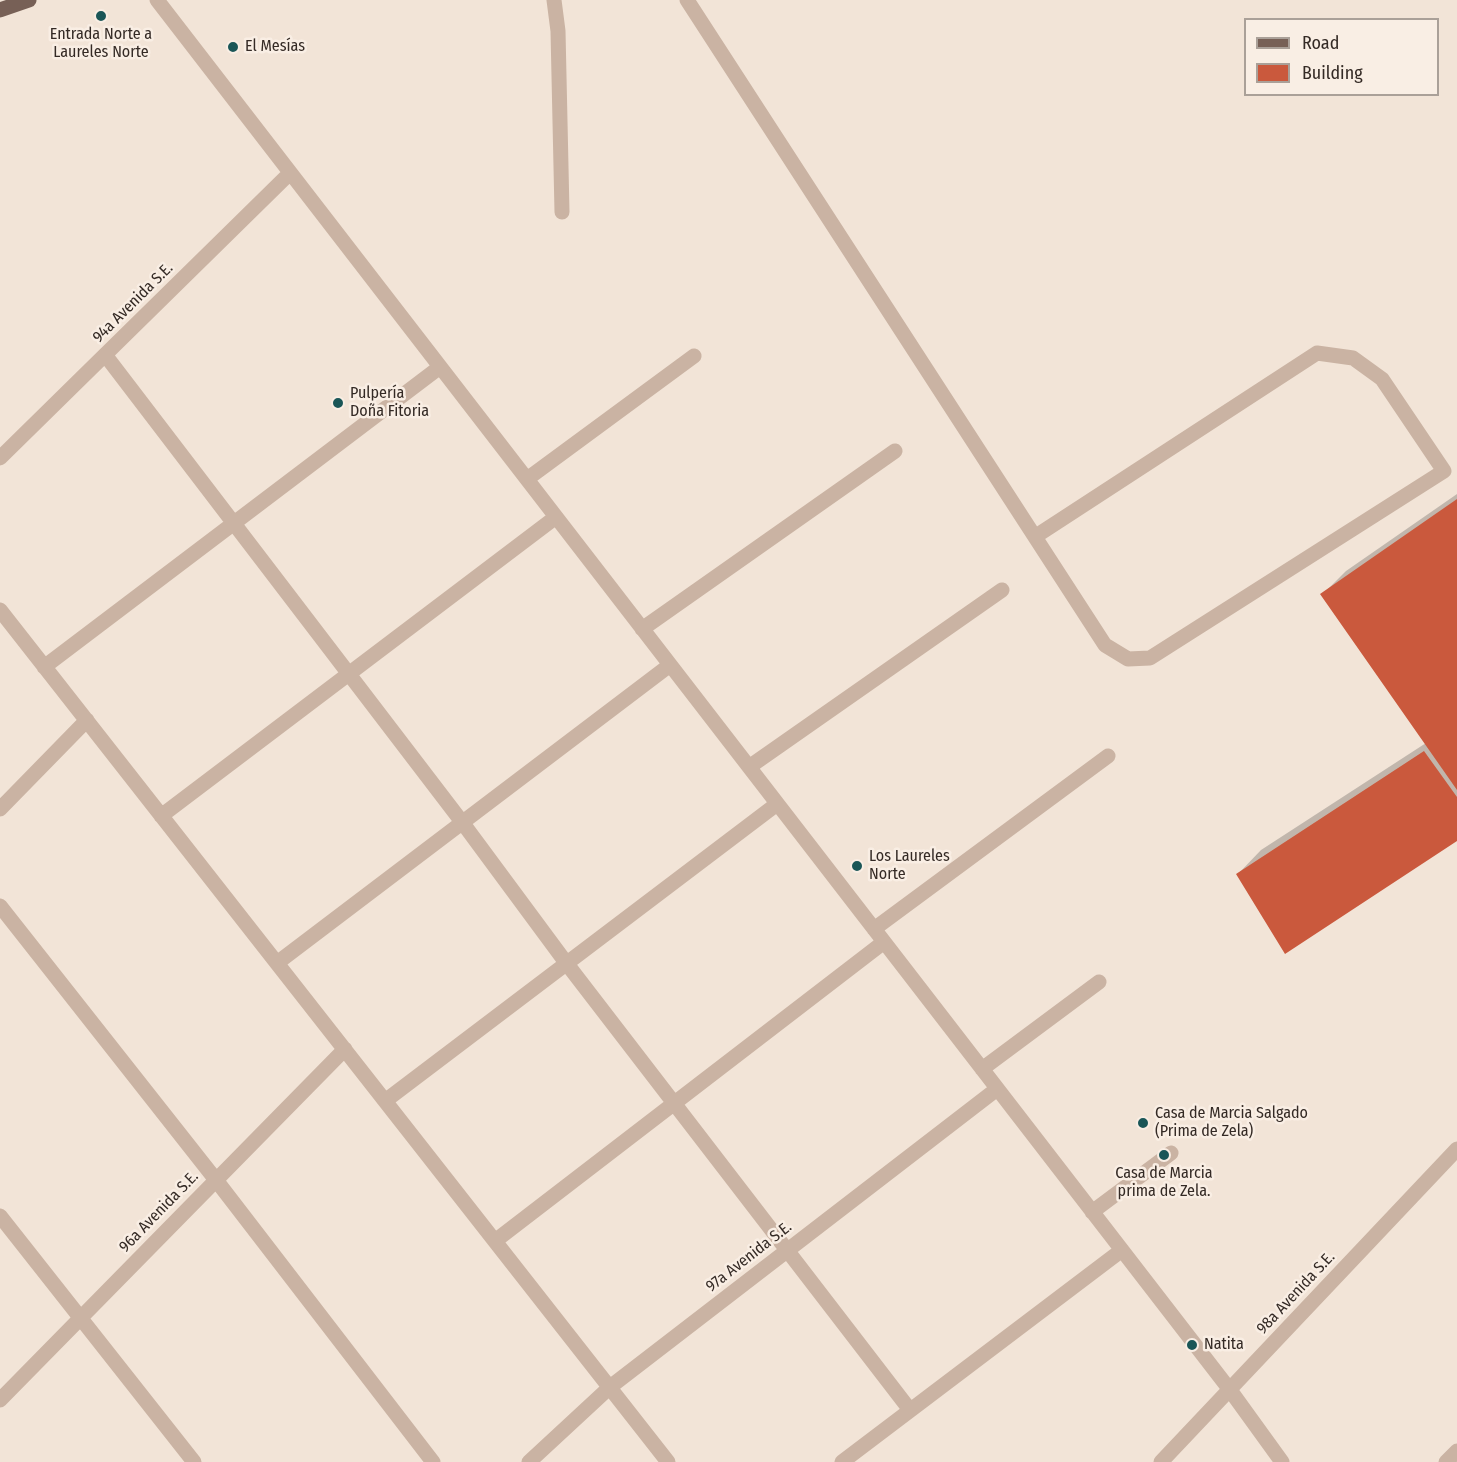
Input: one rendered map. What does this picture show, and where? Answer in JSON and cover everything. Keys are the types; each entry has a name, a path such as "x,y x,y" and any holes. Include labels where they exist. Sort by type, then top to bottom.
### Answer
{"main road":[{"path":"0,10 29,0"}],"street":[{"path":"157,0 1230,1390 1282,1462"},
{"path":"554,0 558,31 562,212"},
{"path":"687,0 1105,645 1128,659 1150,658 1444,471 1382,379 1353,358 1317,353 1036,536"},
{"name":"94a Avenida S.E.","path":"0,458 290,172"},
{"path":"105,356 462,822 567,964 910,1410"},
{"path":"526,479 693,357"},
{"path":"44,667 440,367"},
{"path":"642,630 895,451"},
{"path":"161,816 556,517"},
{"path":"749,767 1002,590"},
{"path":"0,610 669,1462"},
{"path":"277,963 670,665"},
{"path":"0,808 87,720"},
{"path":"874,929 1108,756"},
{"path":"385,1101 777,804"},
{"path":"0,906 216,1180 433,1462"},
{"path":"495,1241 884,942"},
{"path":"981,1069 1099,982"},
{"name":"96a Avenida S.E.","path":"0,1400 345,1049"},
{"name":"97a Avenida S.E.","path":"529,1462 610,1388 997,1089"},
{"name":"98a Avenida S.E.","path":"1161,1462 1457,1149"},
{"path":"1092,1212 1171,1153"},
{"path":"0,1216 194,1462"},
{"path":"842,1462 1122,1250"},
{"path":"1446,1462 1457,1451"}],"building":[{"path":"1457,499 1457,790 1320,594"},
{"path":"1424,751 1457,797 1457,841 1285,954 1236,874"}],"place":[{"name":"Entrada Norte a Laureles Norte","path":"101,16"},
{"name":"El Mesías","path":"233,47"},
{"name":"Pulpería Doña Fitoria","path":"338,403"},
{"name":"Los Laureles Norte","path":"857,866"},
{"name":"Casa de Marcia Salgado (Prima de Zela)","path":"1143,1123"},
{"name":"Casa de Marcia prima de Zela.","path":"1164,1155"},
{"name":"Natita","path":"1192,1345"}]}
